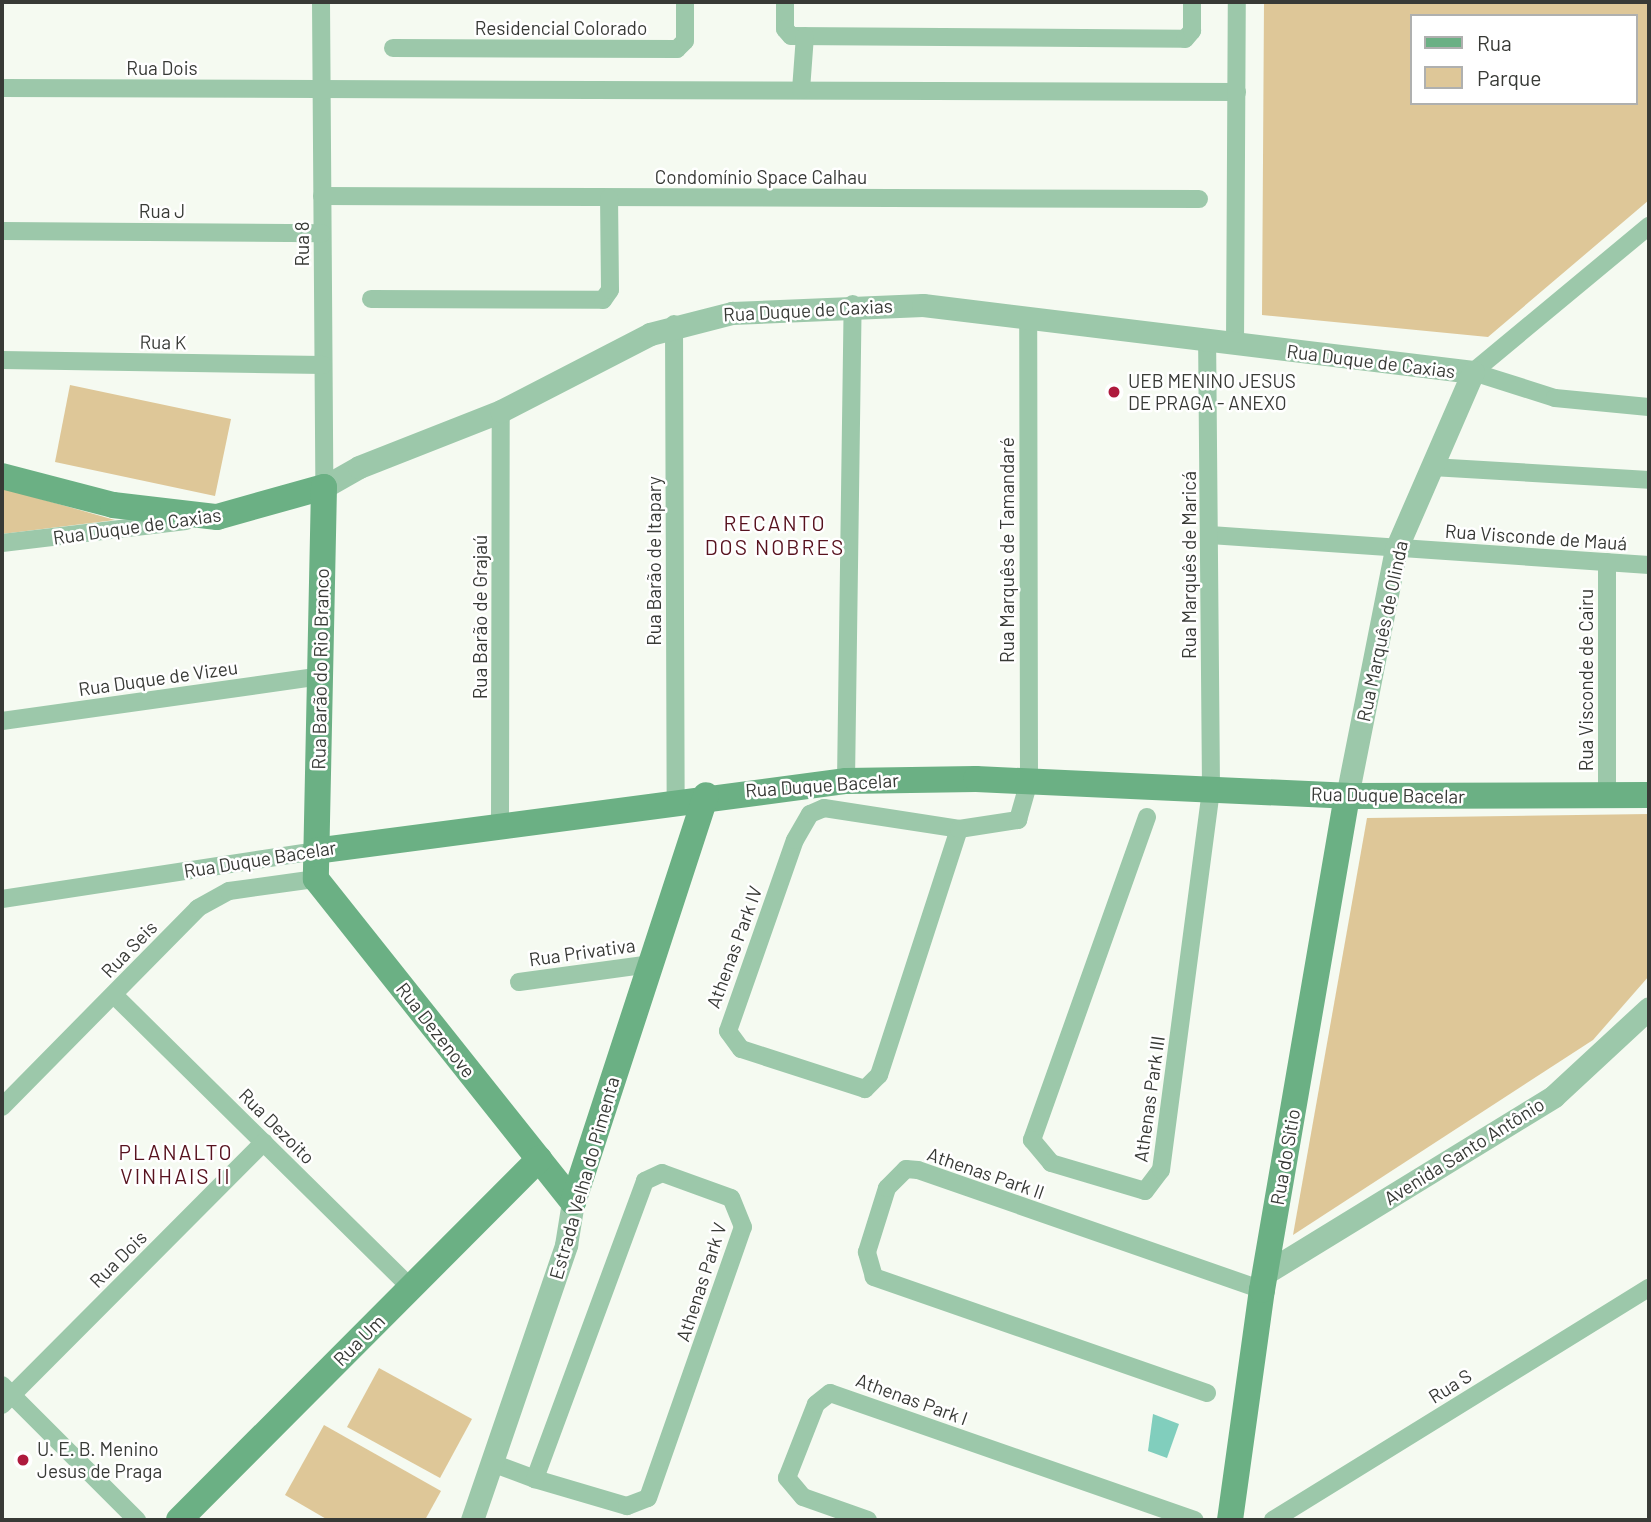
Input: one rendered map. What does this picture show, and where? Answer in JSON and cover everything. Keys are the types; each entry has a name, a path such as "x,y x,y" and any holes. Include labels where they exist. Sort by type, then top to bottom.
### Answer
{"main road":[{"path":"2,476 113,505 217,517"},
{"name":"Rua Duque de Caxias","path":"217,517 324,487"},
{"name":"Rua Barão do Rio Branco","path":"315,851 324,487"},
{"name":"Rua Duque Bacelar","path":"315,851 706,794 846,781 1029,781 1347,796 1649,795"},
{"name":"Estrada Velha do Pimenta","path":"573,1202 706,794"},
{"name":"Rua do Sítio","path":"1230,1520 1263,1282 1347,796"},
{"path":"315,851 316,879"},
{"name":"Rua Dezenove","path":"316,879 573,1202"},
{"name":"Rua Um","path":"179,1520 539,1159"}],"street":[{"name":"Rua 8","path":"321,2 324,487"},
{"name":"Residencial Colorado","path":"393,48 677,49 685,41 685,2"},
{"path":"785,2 786,32 805,36 1188,38 1192,2"},
{"path":"1235,345 1237,2"},
{"path":"801,90 805,36"},
{"name":"Rua Dois","path":"2,88 801,90 842,83 1237,92"},
{"name":"Condomínio Space Calhau","path":"322,197 1199,199"},
{"path":"371,299 603,300 610,290 609,198"},
{"name":"Rua Marquês de Olinda","path":"1347,796 1395,549 1473,372 1649,226"},
{"name":"Rua J","path":"2,231 322,233"},
{"path":"846,781 853,304"},
{"name":"Rua Duque de Caxias","path":"324,487 359,467 501,411 674,324 732,313 853,304 1028,319 1473,372 1555,398 1649,407"},
{"name":"Rua Marquês de Tamandaré","path":"1028,319 1029,781"},
{"name":"Rua Barão de Itapary","path":"674,324 676,799"},
{"name":"Rua Marquês de Maricá","path":"1207,341 1211,788"},
{"name":"Rua K","path":"2,360 323,365"},
{"name":"Rua Barão de Grajaú","path":"500,824 501,411"},
{"path":"1432,467 1649,480"},
{"name":"Rua Duque de Caxias","path":"2,543 217,517"},
{"name":"Rua Visconde de Mauá","path":"1210,535 1649,565"},
{"name":"Rua Visconde de Cairu","path":"1607,562 1607,797"},
{"name":"Rua Duque de Vizeu","path":"2,721 321,676"},
{"name":"Athenas Park IV","path":"959,829 874,1081 856,1088 732,1041 730,1021 795,840 810,814 824,808 959,829 1018,820 1029,781"},
{"name":"Athenas Park III","path":"1147,817 1032,1140 1051,1163 1145,1191 1161,1170 1211,788"},
{"name":"Rua Duque Bacelar","path":"2,898 315,851"},
{"name":"Rua Seis","path":"2,1107 211,898 316,879"},
{"name":"Rua Privativa","path":"519,982 650,964"},
{"name":"Rua Dezoito","path":"114,995 411,1288"},
{"name":"Avenida Santo Antônio","path":"1263,1282 1554,1096 1649,1008"},
{"name":"Rua Dois","path":"5,1396 264,1142"},
{"name":"Athenas Park II","path":"1207,1392 874,1277 865,1263 887,1188 896,1175 918,1170 1263,1282"},
{"name":"Athenas Park V","path":"492,1462 535,1479 627,1506 648,1498 743,1227 731,1198 662,1173 637,1192 535,1479"},
{"name":"Estrada Velha do Pimenta","path":"472,1520 566,1245 573,1202"},
{"name":"Rua S","path":"1273,1520 1649,1288"},
{"name":"Athenas Park I","path":"868,1520 803,1497 787,1478 816,1404 830,1393 1158,1517 1194,1520"},
{"path":"5,1396 137,1520"}],"green space":[{"path":"1264,2 1649,2 1649,200 1488,337 1262,315"},
{"path":"70,385 231,419 215,496 55,462"},
{"path":"2,488 115,520 2,534"},
{"path":"1649,814 1649,976 1593,1040 1293,1235 1367,818"},
{"path":"379,1368 472,1419 440,1478 347,1427"},
{"path":"324,1425 441,1491 425,1520 328,1520 285,1495"}],"water":[{"path":"1153,1414 1179,1424 1167,1458 1148,1451"}],"place":[{"name":"UEB MENINO JESUS DE PRAGA - ANEXO","path":"1114,392"},
{"name":"U. E. B. Menino Jesus de Praga","path":"23,1460"}],"district":[{"name":"RECANTO DOS NOBRES","path":"775,535"},
{"name":"PLANALTO VINHAIS II","path":"176,1164"}]}
